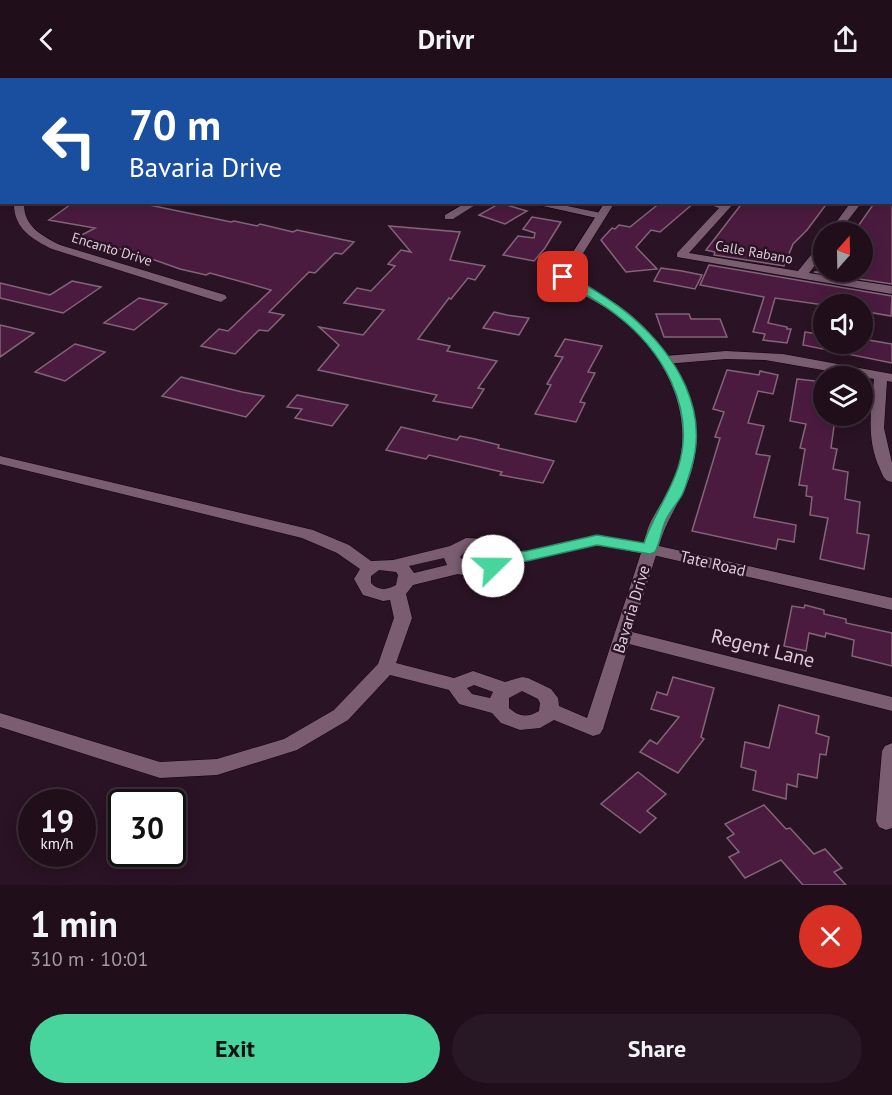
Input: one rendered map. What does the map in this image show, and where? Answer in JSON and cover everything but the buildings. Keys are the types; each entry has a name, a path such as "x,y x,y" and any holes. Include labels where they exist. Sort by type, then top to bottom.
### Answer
{"street":[{"name":"Encanto Drive","path":"19,204 18,218 38,239 56,247 221,298"},
{"path":"449,217 472,204"},
{"path":"540,204 601,216"},
{"name":"Bavaria Drive","path":"550,710 593,729 658,520 675,494 685,467 690,443 689,416 682,389 664,360 642,332 618,310 563,277 608,204"},
{"name":"Calle Rabano","path":"728,204 681,255 892,290"},
{"path":"841,222 855,204"},
{"path":"800,276 813,260"},
{"path":"664,360 717,355 749,355 782,358 887,377 875,434 879,452 892,478"},
{"path":"0,460 307,534 343,549 370,568"},
{"name":"Tate Road","path":"497,557 527,556 597,540 650,549 892,604"},
{"path":"454,550 452,560 459,568 473,572 487,570 493,566 497,557 492,548 480,543 465,543 454,550 393,565 370,568 362,577 364,587 375,594 382,595 459,568"},
{"path":"0,720 160,770 217,766 290,745 341,715 386,667 403,618 404,570 393,565"},
{"name":"Regent Lane","path":"622,636 892,704"},
{"path":"386,667 455,685 472,678 506,689"},
{"path":"455,685 466,699 498,707 508,719 524,724 540,720 550,710 549,698 538,688 522,684 506,689 500,694 498,707"},
{"path":"886,821 892,751"}],"route":[{"path":"493,566 497,557 527,556 597,540 650,549 658,520 675,494 685,467 690,443 689,416 682,389 664,360 642,332 618,310 563,277"}]}
